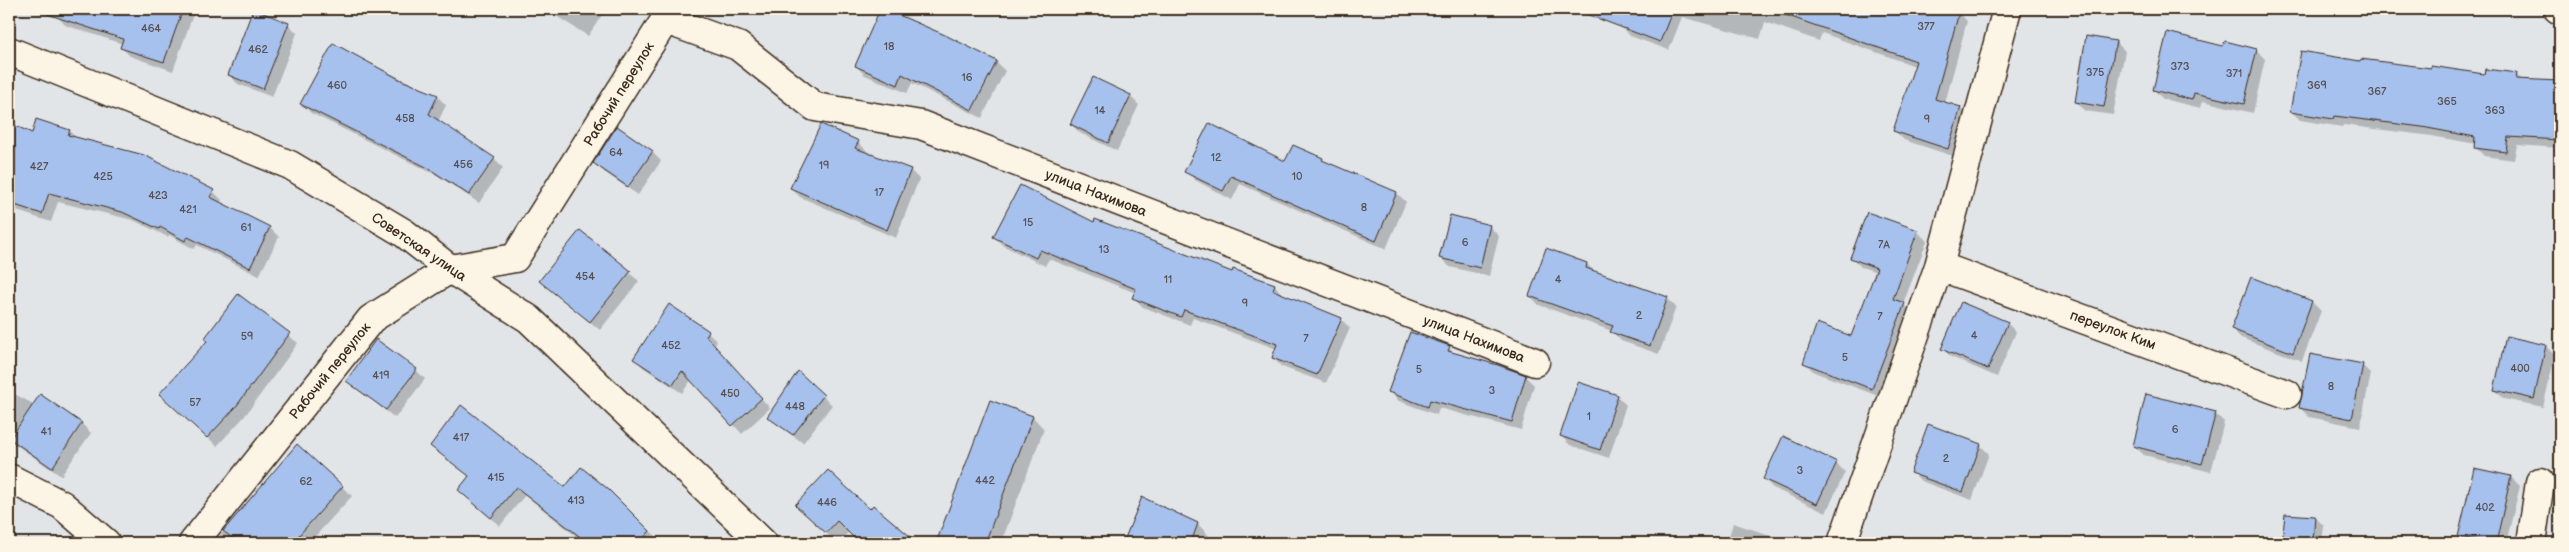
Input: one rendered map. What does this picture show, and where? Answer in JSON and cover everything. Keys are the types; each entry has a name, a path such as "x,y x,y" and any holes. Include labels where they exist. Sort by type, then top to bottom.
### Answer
{"street":[{"path":"1842,543 1939,266 2007,9"},
{"name":"Рабочий переулок","path":"193,543 371,319 450,269 515,258 669,14"},
{"name":"улица Нахимова","path":"669,14 738,46 815,107 921,125 1535,362"},
{"name":"Советская улица","path":"9,51 290,166 404,233 450,269 529,319 763,543"},
{"name":"переулок Ким","path":"1939,266 2287,394"},
{"path":"9,478 62,505 106,543"},
{"path":"2532,543 2540,482"}],"building":[{"path":"48,9 183,9 164,62 120,48 123,39 47,14"},
{"path":"253,9 289,23 263,89 228,75"},
{"path":"880,9 885,9 945,35 997,61 972,110 902,74 898,85 855,66"},
{"path":"1578,9 1673,9 1660,42 1578,11"},
{"path":"1778,9 1960,9 1935,99 1961,107 1948,149 1893,131 1916,61 1777,12"},
{"path":"2167,32 2223,46 2225,41 2257,49 2244,104 2194,93 2192,100 2153,90"},
{"path":"2086,36 2116,41 2104,107 2075,102"},
{"path":"333,43 401,80 438,95 429,114 495,158 469,195 428,168 300,104"},
{"path":"2301,51 2360,61 2361,59 2431,68 2431,66 2484,74 2485,69 2517,73 2516,79 2560,81 2560,140 2508,137 2506,152 2474,148 2475,137 2422,127 2334,116 2333,119 2290,112"},
{"path":"1093,77 1131,95 1108,143 1070,124"},
{"path":"36,119 70,130 68,135 144,155 214,190 210,197 270,227 250,268 188,237 185,241 160,227 159,229 122,212 49,193 42,214 9,203 9,123 32,133"},
{"path":"1209,123 1285,161 1293,145 1323,158 1322,160 1397,192 1376,241 1231,176 1223,191 1184,172"},
{"path":"821,124 859,141 855,148 911,169 887,230 790,188"},
{"path":"617,126 653,151 628,187 593,163"},
{"path":"1020,185 1094,222 1095,219 1232,272 1233,269 1275,284 1273,290 1342,318 1317,375 1272,358 1277,344 1184,310 1181,317 1132,298 1136,289 1040,250 1036,258 993,237"},
{"path":"1867,212 1918,230 1893,299 1905,303 1872,389 1803,363 1817,323 1851,336 1877,268 1850,258"},
{"path":"1450,215 1490,225 1480,268 1439,258"},
{"path":"580,230 631,271 590,322 539,281"},
{"path":"1546,248 1587,263 1586,268 1668,297 1650,346 1610,332 1613,326 1529,296"},
{"path":"2251,277 2312,301 2293,353 2231,329"},
{"path":"238,294 290,333 235,408 207,438 159,394 207,341 204,339"},
{"path":"1961,302 2008,322 1988,369 1941,349"},
{"path":"669,304 709,331 706,336 762,398 732,426 682,371 673,385 633,359"},
{"path":"1410,332 1450,346 1448,351 1526,375 1512,422 1430,400 1428,407 1388,392"},
{"path":"2506,336 2546,345 2534,399 2494,390"},
{"path":"376,339 417,369 386,410 346,381"},
{"path":"2310,354 2363,364 2352,419 2299,408"},
{"path":"798,371 824,395 793,435 767,417"},
{"path":"1578,382 1618,395 1600,450 1560,436"},
{"path":"40,394 82,423 52,468 10,439"},
{"path":"2146,394 2216,412 2202,464 2133,446"},
{"path":"990,400 1033,416 985,543 936,543"},
{"path":"461,405 565,487 581,467 608,489 650,531 639,543 588,543 516,487 491,518 458,490 469,476 430,446"},
{"path":"1928,424 1981,444 1963,492 1910,473"},
{"path":"1783,436 1837,462 1817,504 1763,479"},
{"path":"297,444 343,486 292,543 239,543 223,531"},
{"path":"2474,468 2511,476 2496,543 2458,537"},
{"path":"828,470 870,509 873,505 918,543 859,543 837,521 826,533 795,505"},
{"path":"1142,497 1198,523 1191,543 1123,543"},
{"path":"2285,514 2315,516 2313,543 2282,543"}]}
